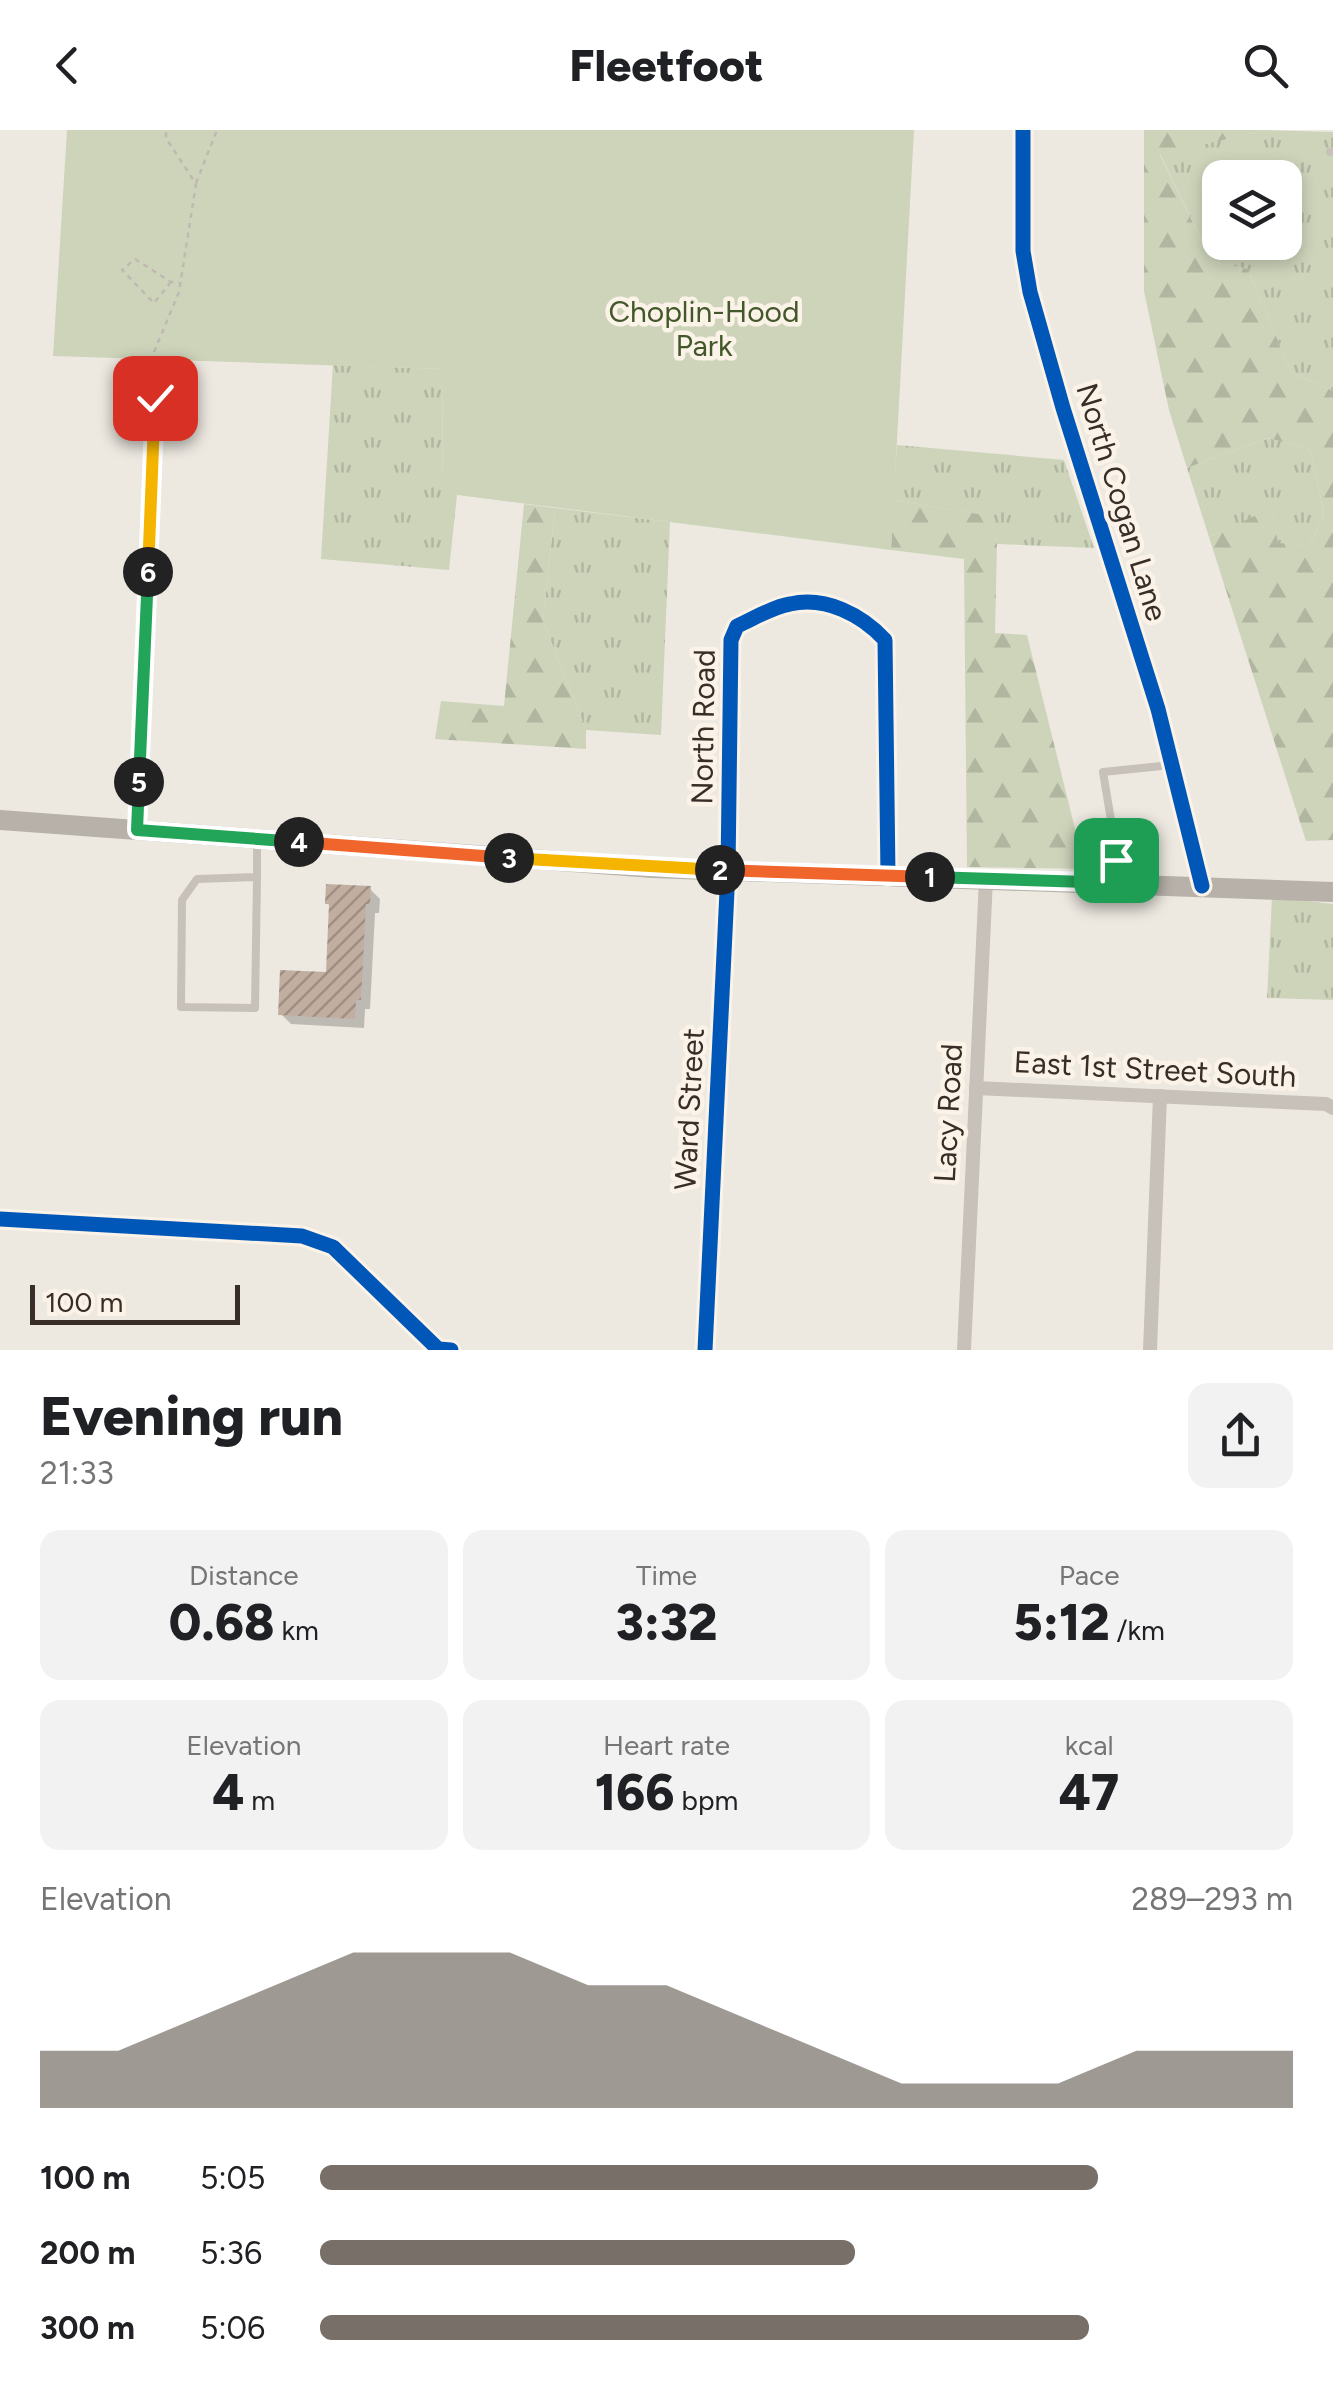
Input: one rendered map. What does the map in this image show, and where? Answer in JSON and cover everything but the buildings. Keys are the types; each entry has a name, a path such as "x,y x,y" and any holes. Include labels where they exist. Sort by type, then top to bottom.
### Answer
{"main road":[{"path":"0,820 634,867 1333,892"}],"street":[{"name":"North Cogan Lane","path":"1023,130 1023,251 1030,292 1062,408 1158,709 1202,886"},
{"path":"137,830 154,361"},
{"name":"North Road","path":"728,870 731,640 737,626 790,603 830,604 854,615 885,640 888,876"},
{"name":"Ward Street","path":"705,1350 728,870"},
{"name":"Lacy Road","path":"964,1350 986,878"},
{"name":"East 1st Street South","path":"976,1088 1332,1107"},
{"path":"1150,1350 1160,1096"},
{"path":"0,1220 302,1236 333,1246 438,1348 451,1350"}],"lane":[{"path":"1118,883 1103,772 1172,765"},
{"path":"257,839 257,877 255,1008 181,1007 182,900 198,879 257,877"}],"path":[{"path":"166,130 166,138 196,184"},
{"path":"154,361 180,282 196,184 217,130"},
{"path":"171,282 154,303 122,270 134,259 171,282 180,282"}],"green space":[{"name":"Choplin-Hood Park","path":"67,130 914,130 891,550 442,493 443,369 53,356"},
{"path":"1144,130 1264,130 1160,155 1202,241 1202,260 1248,269 1291,372 1333,391 1333,840 1306,841 1209,537 1272,508 1278,543 1310,545 1324,514 1310,449 1268,438 1187,468 1169,410 1144,291"},
{"path":"1264,130 1333,132 1333,391 1291,372 1248,269 1211,260 1302,260 1302,160 1202,160 1202,241 1160,154"},
{"path":"333,365 443,369 442,492 457,495 449,570 321,559"},
{"path":"1268,438 1310,449 1324,514 1310,545 1278,544 1272,509 1209,537 1187,468"},
{"path":"897,445 1064,460 1094,548 997,544 989,516 893,500"},
{"path":"893,500 990,516 997,544 995,633 1027,635 1085,869 967,867 964,559 891,550"},
{"path":"524,504 555,508 543,621 586,730 586,749 435,739 441,701 504,706"},
{"path":"555,508 670,522 661,735 586,730 543,621"},
{"path":"1272,897 1333,904 1333,1000 1267,998"}],"cycle path":[{"path":"1023,130 1023,251 1030,292 1158,709 1202,886"},
{"path":"705,1350 728,870 731,640 737,626 783,606 817,603 854,616 885,640 888,876"},
{"path":"0,1219 302,1236 333,1247 438,1349 451,1350"}],"route":[{"path":"155,398 137,830 653,868 1118,883 1116,860"}]}
